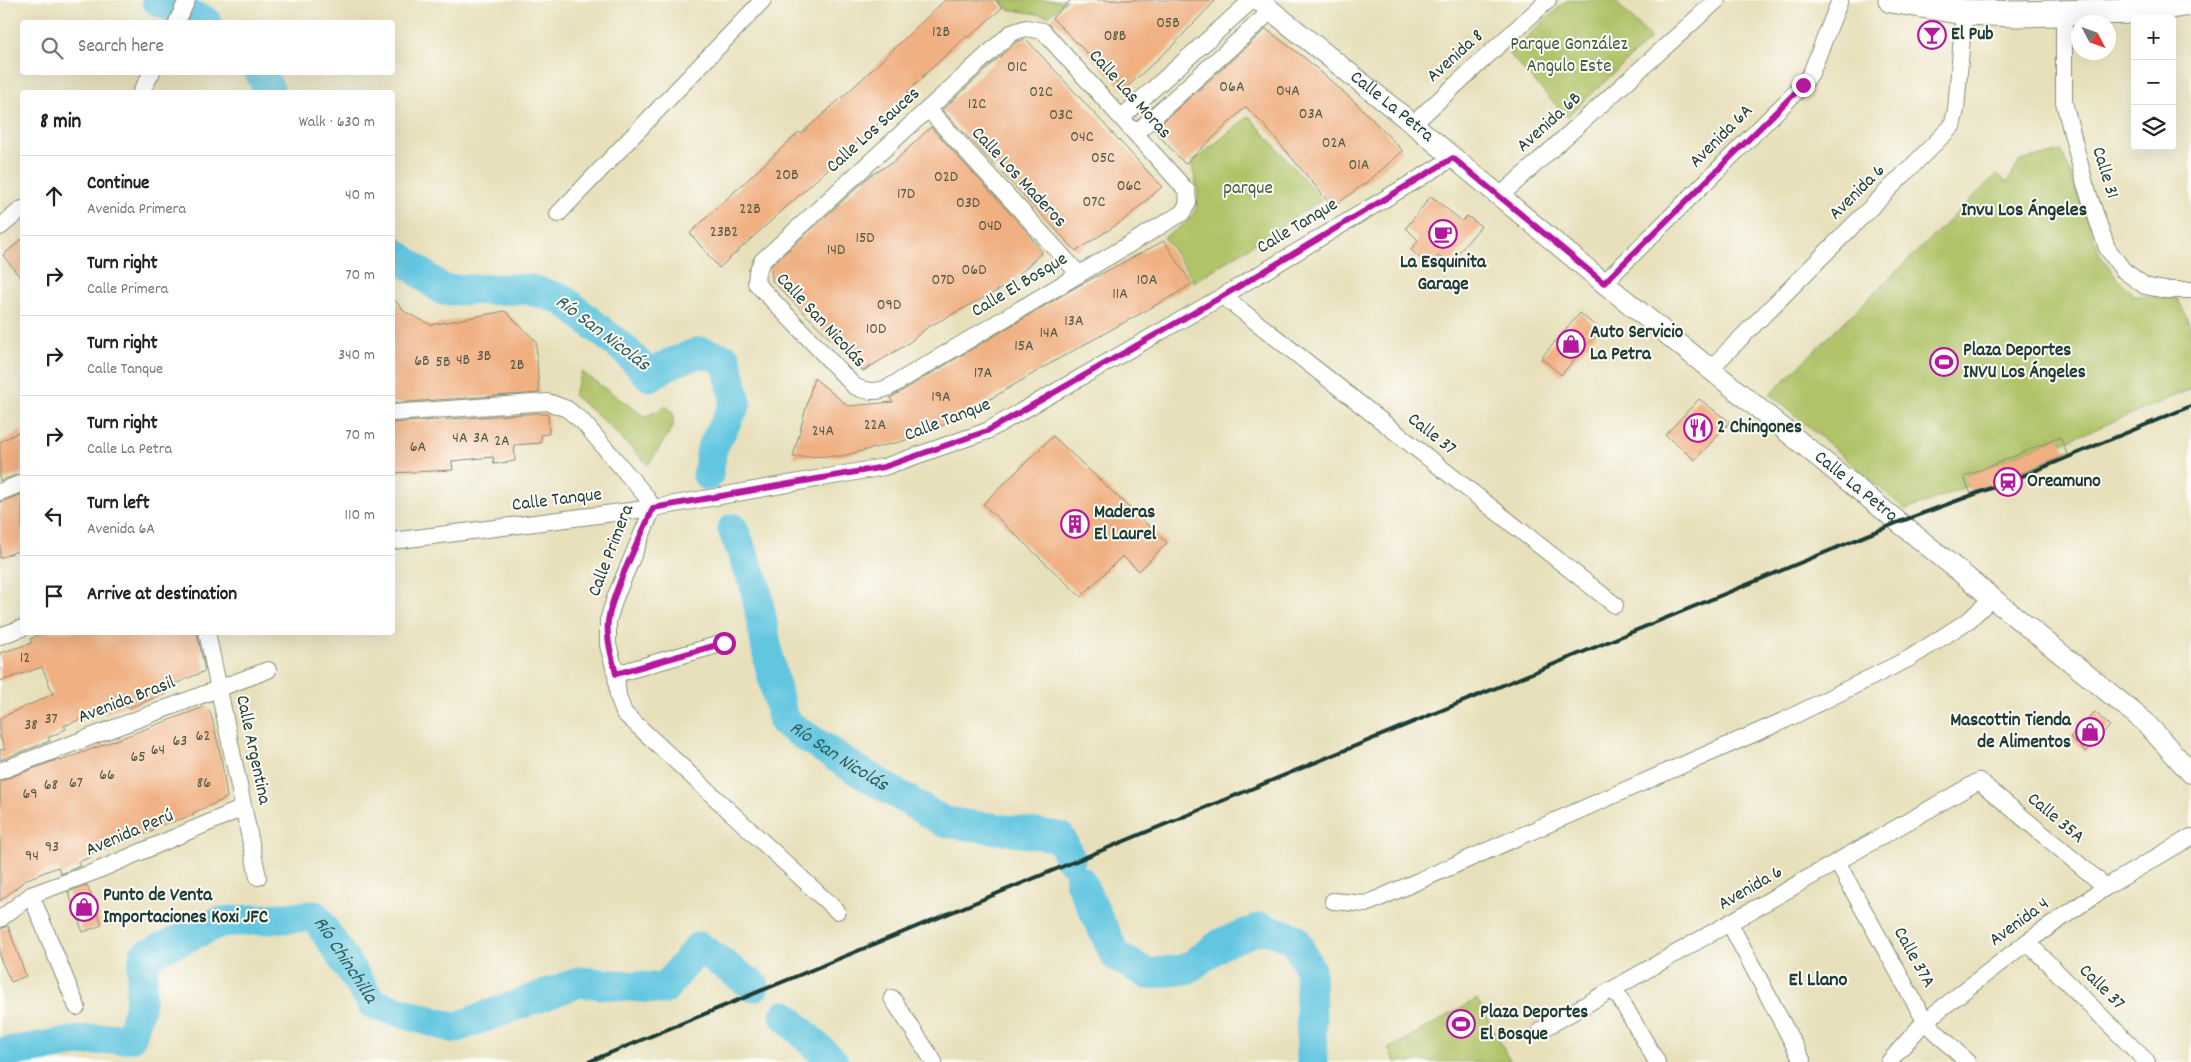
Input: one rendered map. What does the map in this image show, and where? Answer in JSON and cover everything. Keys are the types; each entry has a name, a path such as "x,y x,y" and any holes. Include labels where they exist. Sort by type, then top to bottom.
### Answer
{"main road":[{"path":"1891,0 1964,12 2017,14 2136,11 2191,3"}],"street":[{"path":"178,20 187,0"},
{"path":"558,214 763,0"},
{"path":"1122,117 1252,0"},
{"name":"Avenida 8","path":"1413,124 1548,0"},
{"name":"Avenida 6B","path":"1500,196 1716,0"},
{"name":"Avenida 6A","path":"1604,283 1803,85 1811,73 1840,0"},
{"path":"1136,133 1264,6"},
{"name":"Calle La Petra","path":"1264,6 1413,124 1604,283 2145,722 2191,773"},
{"name":"Avenida 6","path":"1710,369 1952,126 1956,110 1964,12"},
{"name":"Calle 31","path":"2064,12 2064,102 2085,184 2107,248 2123,270 2145,286 2165,290 2190,290"},
{"name":"Calle Las Moras","path":"1026,28 1043,31 1188,191 1188,202"},
{"name":"Calle Los Sauces","path":"757,272 762,261 1011,33 1026,28"},
{"path":"142,90 150,75"},
{"name":"Calle Los Maderos","path":"928,109 1079,274"},
{"name":"Calle Tanque","path":"395,541 653,508 884,467 987,431 1223,296 1453,158"},
{"name":"Calle El Bosque","path":"864,391 884,390 1182,213 1188,202"},
{"path":"0,227 20,211"},
{"name":"Calle San Nicolás","path":"757,272 756,283 854,386 864,391"},
{"name":"Calle 37","path":"1223,296 1615,605"},
{"name":"Calle Primera","path":"395,413 548,402 567,409 583,422 645,495 653,508 615,598 608,621 608,645 616,674 618,696 624,713 838,910"},
{"path":"0,492 20,484"},
{"path":"1333,900 1366,904 1785,720 1910,658 1969,620 1992,598"},
{"path":"0,636 20,629"},
{"name":"Calle Argentina","path":"207,635 258,877"},
{"path":"616,674 724,643"},
{"name":"Avenida Brasil","path":"0,771 268,670"},
{"name":"Avenida 6","path":"1541,1030 1615,990 1979,781"},
{"name":"Calle 35A","path":"1979,781 2106,887"},
{"name":"Avenida Perú","path":"0,919 31,895 94,872 243,808"},
{"name":"Avenida 4","path":"1889,1062 1925,1022 2027,942 2106,887 2191,837"},
{"name":"Calle 37A","path":"1837,862 1925,1022 1967,1062"},
{"path":"31,895 77,1007"},
{"path":"1730,924 1803,1062"},
{"name":"Calle 37","path":"2027,942 2147,1062"},
{"path":"1615,990 1657,1062"},
{"path":"892,998 934,1062"}],"green space":[{"path":"1001,0 1067,0 1048,16 1008,9"},
{"name":"Parque González Angulo Este","path":"1567,0 1614,0 1651,38 1567,117 1509,54"},
{"name":"parque","path":"1249,116 1322,200 1194,282 1164,237 1182,226 1195,210 1198,195 1191,163"},
{"path":"2062,151 2100,255 2118,279 2133,295 2178,299 2191,328 2191,389 2062,443 2059,437 1964,477 1968,486 1906,510 1770,394 1997,174 2007,183 2020,161"},
{"path":"582,372 645,417 666,406 673,414 673,427 648,465 604,421 573,395"},
{"name":"Plaza Deportes El Bosque","path":"1477,999 1511,1062 1395,1062 1388,1049"}],"building":[{"path":"945,0 996,0 1002,8 969,37 967,36 922,77 907,92 909,94 870,131 719,268 690,233 799,132 801,134 860,81"},
{"path":"1071,0 1216,0 1171,47 1124,90 1052,18"},
{"path":"1266,29 1306,59 1356,103 1403,151 1372,178 1333,207 1265,126 1246,107 1185,164 1154,130"},
{"path":"1026,39 1162,187 1124,220 1076,251 942,110 1016,42"},
{"path":"931,127 1027,232 1042,252 1008,285 928,327 906,345 863,371 772,281 771,266 871,175 895,161"},
{"name":"La Esquinita Garage","path":"1431,196 1462,221 1467,216 1481,226 1451,262 1437,256 1428,265 1411,250 1418,240 1406,228"},
{"path":"20,241 20,277 3,255"},
{"path":"1164,241 1192,284 1174,295 1051,363 955,420 903,441 842,456 793,457 814,378 848,406 893,402 890,398 1078,286"},
{"path":"395,300 405,312 431,325 505,311 536,341 539,393 395,403"},
{"name":"Auto Servicio La Petra","path":"1580,313 1600,330 1561,375 1541,358"},
{"name":"2 Chingones","path":"1699,399 1730,422 1695,460 1665,435"},
{"path":"540,413 548,414 549,434 541,435 541,443 514,445 515,461 494,464 493,457 452,461 453,470 395,473 395,423"},
{"path":"20,431 20,474 0,481 0,442"},
{"name":"Maderas El Laurel","path":"1053,436 1167,543 1139,571 1122,556 1081,597 983,504"},
{"path":"2060,437 2067,454 1971,494 1964,477"},
{"path":"20,495 20,550 0,558 0,502"},
{"path":"39,635 198,635 205,671 163,689 165,694 128,708 127,705 104,714 103,710 64,726 66,729 48,738 50,741 0,760 0,750 5,749 0,736 0,718 53,694 42,667 0,681 0,653 32,643 30,639"},
{"path":"204,707 209,711 212,718 221,756 227,798 193,813 194,815 152,828 153,831 90,854 91,857 78,862 80,866 61,874 58,867 27,879 0,901 0,781 59,759 60,761"},
{"name":"Mascottin Tienda de Alimentos","path":"2095,712 2110,726 2086,752 2070,737"},
{"name":"Punto de Venta Importaciones Koxi JFC","path":"87,885 102,925 83,932 68,892"},
{"path":"8,926 26,976 11,982 0,958 0,929"}],"waterway":[{"name":"Río San Nicolás","path":"157,0 202,20"},
{"name":"Río San Nicolás","path":"262,75 269,90"},
{"name":"Río San Nicolás","path":"395,253 443,290 527,289 562,299 626,351 650,376 669,364 700,352 726,359 736,403 712,448 708,475"},
{"name":"Río San Nicolás","path":"733,529 755,585 770,666 784,722 850,766 944,822 1060,837 1070,859"},
{"name":"Río San Nicolás","path":"1080,881 1116,956 1148,974 1187,969 1222,943 1262,928 1294,938 1310,970 1312,1062"},
{"name":"Río Chinchilla","path":"0,1053 80,1041 131,1037 140,1004 144,956 221,922 315,916 373,1004 454,1028 580,982 664,989 699,947 754,986"},
{"name":"Río Chinchilla","path":"785,1016 833,1062"}],"railway":[{"path":"588,1062 1899,522 2008,482 2191,406"}],"place":[{"name":"El Pub","path":"1932,35"},
{"name":"La Esquinita Garage","path":"1443,234"},
{"name":"Auto Servicio La Petra","path":"1571,344"},
{"name":"Plaza Deportes INVU Los Ángeles","path":"1944,362"},
{"name":"2 Chingones","path":"1698,428"},
{"name":"Oreamuno","path":"2008,482"},
{"name":"Maderas El Laurel","path":"1075,524"},
{"name":"Mascottin Tienda de Alimentos","path":"2090,732"},
{"name":"Punto de Venta Importaciones Koxi JFC","path":"84,907"},
{"name":"Plaza Deportes El Bosque","path":"1461,1024"}],"district":[{"name":"Invu Los Ángeles","path":"2024,211"},
{"name":"El Llano","path":"1818,981"}],"route":[{"path":"724,643 616,674 608,645 608,621 615,598 653,508 884,467 987,431 1223,296 1453,158 1604,283 1803,85"}]}
